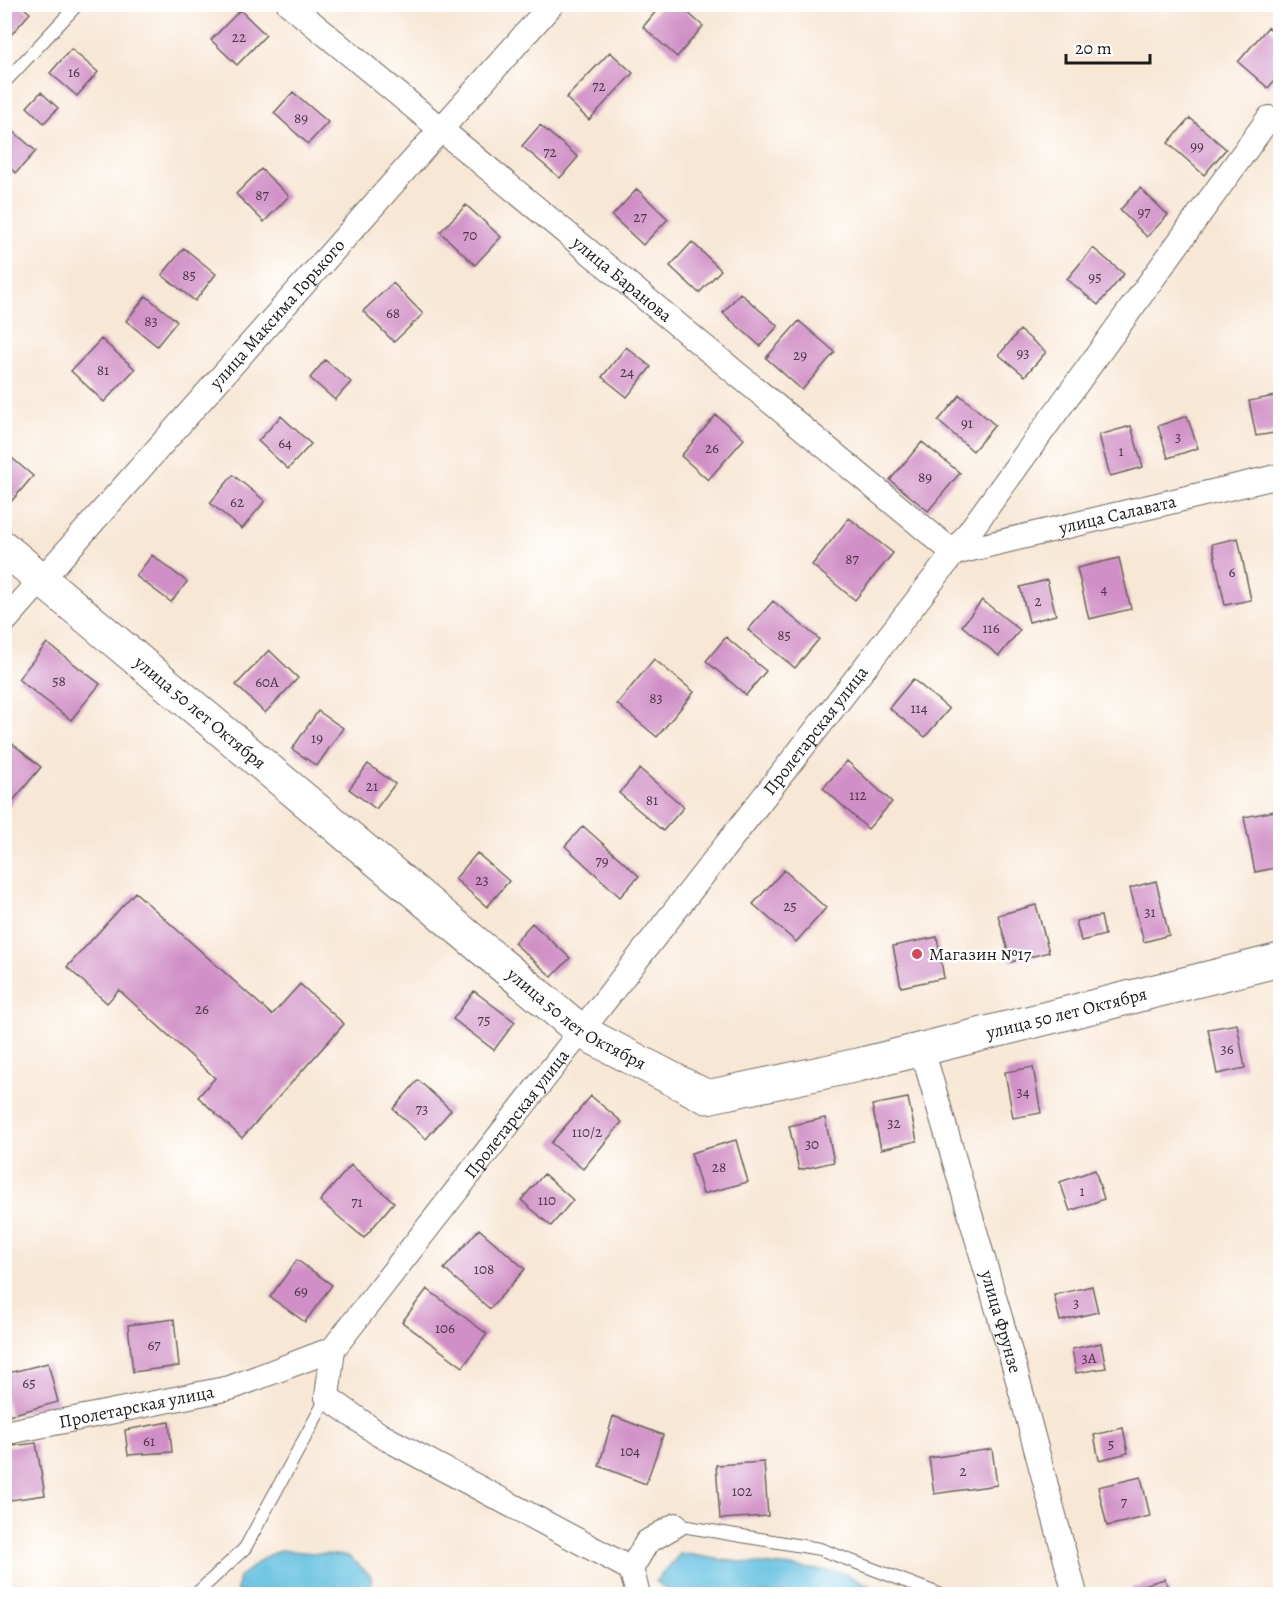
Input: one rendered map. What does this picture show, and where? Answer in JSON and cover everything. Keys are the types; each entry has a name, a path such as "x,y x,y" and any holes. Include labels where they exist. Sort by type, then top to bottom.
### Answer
{"main road":[{"name":"улица 50 лет Октября","path":"4,548 582,1032 707,1097 922,1049 1281,960"}],"street":[{"name":"улица Баранова","path":"289,4 954,553"},
{"name":"улица Максима Горького","path":"4,622 552,4"},
{"name":"Пролетарская улица","path":"4,1433 230,1388 333,1349 954,553 1269,118"},
{"name":"улица Салавата","path":"954,553 1281,476"},
{"name":"улица Фрунзе","path":"922,1049 1013,1362 1075,1594"},
{"path":"333,1349 327,1397 380,1435 630,1569 638,1594"},
{"path":"630,1569 646,1542 676,1525"}],"lane":[{"path":"4,83 78,4"},
{"path":"196,1594 245,1548 327,1397"},
{"path":"676,1525 820,1549 939,1594"}],"water":[{"path":"280,1550 348,1556 371,1576 372,1594 273,1592 271,1594 236,1594 239,1577 265,1557"},
{"path":"681,1553 722,1560 841,1572 887,1594 672,1594 656,1581"}],"building":[{"path":"4,4 19,4 30,13 4,43"},
{"path":"662,4 678,4 703,26 677,57 643,27"},
{"path":"240,10 266,35 237,65 211,40"},
{"path":"1268,27 1280,37 1280,74 1268,88 1238,62"},
{"path":"71,49 98,72 77,96 50,73"},
{"path":"610,52 633,73 589,120 566,98"},
{"path":"41,92 58,108 44,123 27,107"},
{"path":"293,92 328,122 308,144 274,113"},
{"path":"1190,118 1226,149 1204,175 1168,143"},
{"path":"6,125 36,151 16,173 4,163"},
{"path":"540,125 578,157 560,178 522,146"},
{"path":"261,169 289,196 264,222 236,194"},
{"path":"1140,188 1168,215 1147,237 1120,210"},
{"path":"637,189 668,219 643,245 612,216"},
{"path":"466,205 501,237 475,265 440,232"},
{"path":"692,242 721,270 699,293 670,266"},
{"path":"184,248 216,274 195,301 162,275"},
{"path":"1093,248 1124,274 1098,305 1067,279"},
{"path":"393,283 423,314 394,342 363,311"},
{"path":"740,293 778,326 760,346 723,313"},
{"path":"146,296 177,321 157,346 126,321"},
{"path":"799,321 835,352 802,390 766,358"},
{"path":"1020,330 1046,352 1025,376 999,355"},
{"path":"101,339 135,369 104,402 71,371"},
{"path":"626,347 651,367 627,397 602,377"},
{"path":"325,360 351,382 335,400 310,378"},
{"path":"960,395 995,425 973,451 938,421"},
{"path":"1280,395 1280,432 1256,436 1249,401"},
{"path":"716,415 744,439 708,480 681,456"},
{"path":"281,416 311,444 288,469 258,441"},
{"path":"1187,416 1198,448 1168,458 1158,426"},
{"path":"1131,426 1143,467 1110,476 1099,435"},
{"path":"922,442 960,473 928,511 890,480"},
{"path":"6,453 33,476 4,510 4,455"},
{"path":"233,475 265,501 242,529 210,503"},
{"path":"849,518 893,553 855,600 812,565"},
{"path":"1238,538 1251,600 1225,605 1212,544"},
{"path":"152,555 187,582 171,602 136,576"},
{"path":"1119,558 1131,609 1089,619 1077,568"},
{"path":"1047,580 1056,615 1029,622 1020,587"},
{"path":"982,600 1020,630 999,656 962,626"},
{"path":"773,601 819,639 795,668 748,630"},
{"path":"726,637 766,671 746,695 706,661"},
{"path":"47,643 100,684 71,720 18,679"},
{"path":"269,650 298,678 265,713 236,685"},
{"path":"654,659 694,692 657,737 617,704"},
{"path":"913,679 949,709 925,737 889,708"},
{"path":"318,711 343,728 317,766 292,749"},
{"path":"4,737 41,767 8,807 4,804"},
{"path":"847,761 892,802 868,829 823,788"},
{"path":"368,764 395,784 376,809 349,789"},
{"path":"640,769 684,807 663,831 619,793"},
{"path":"1280,810 1280,867 1255,872 1244,817"},
{"path":"583,826 639,876 620,897 565,846"},
{"path":"477,853 509,881 487,907 455,879"},
{"path":"784,870 826,908 796,942 753,904"},
{"path":"1156,881 1169,935 1144,942 1130,888"},
{"path":"135,892 272,1015 300,984 344,1024 242,1138 198,1097 215,1078 119,990 107,1003 67,967"},
{"path":"1036,905 1049,952 1011,962 998,915"},
{"path":"1101,916 1105,935 1081,941 1076,921"},
{"path":"532,923 570,958 552,977 514,943"},
{"path":"937,937 944,978 901,987 893,946"},
{"path":"474,991 515,1022 494,1050 453,1019"},
{"path":"1237,1024 1245,1068 1217,1074 1208,1029"},
{"path":"1033,1067 1041,1113 1013,1118 1005,1072"},
{"path":"418,1080 451,1110 426,1139 393,1109"},
{"path":"591,1096 622,1122 583,1169 551,1143"},
{"path":"908,1098 917,1141 881,1149 872,1105"},
{"path":"825,1118 834,1162 799,1170 789,1126"},
{"path":"736,1140 748,1182 703,1194 691,1153"},
{"path":"351,1165 394,1202 364,1238 320,1201"},
{"path":"1095,1170 1104,1199 1070,1211 1060,1182"},
{"path":"544,1174 573,1200 551,1226 521,1200"},
{"path":"479,1229 525,1269 490,1309 444,1269"},
{"path":"297,1260 332,1285 305,1322 270,1297"},
{"path":"1092,1286 1098,1312 1060,1321 1054,1295"},
{"path":"427,1289 487,1334 463,1367 402,1322"},
{"path":"174,1319 179,1366 133,1372 128,1325"},
{"path":"1101,1343 1106,1368 1076,1373 1072,1349"},
{"path":"48,1363 58,1402 10,1415 4,1392 4,1374"},
{"path":"613,1416 663,1435 646,1484 599,1466"},
{"path":"169,1422 172,1452 128,1455 125,1430"},
{"path":"1123,1428 1128,1453 1099,1460 1094,1435"},
{"path":"36,1443 45,1495 4,1501 4,1447"},
{"path":"992,1449 997,1485 934,1494 929,1458"},
{"path":"764,1462 768,1516 720,1519 716,1465"},
{"path":"1141,1477 1150,1516 1107,1526 1098,1487"},
{"path":"1165,1579 1170,1594 1133,1594 1131,1588"}],"place":[{"name":"Магазин №17","path":"917,954"}]}
